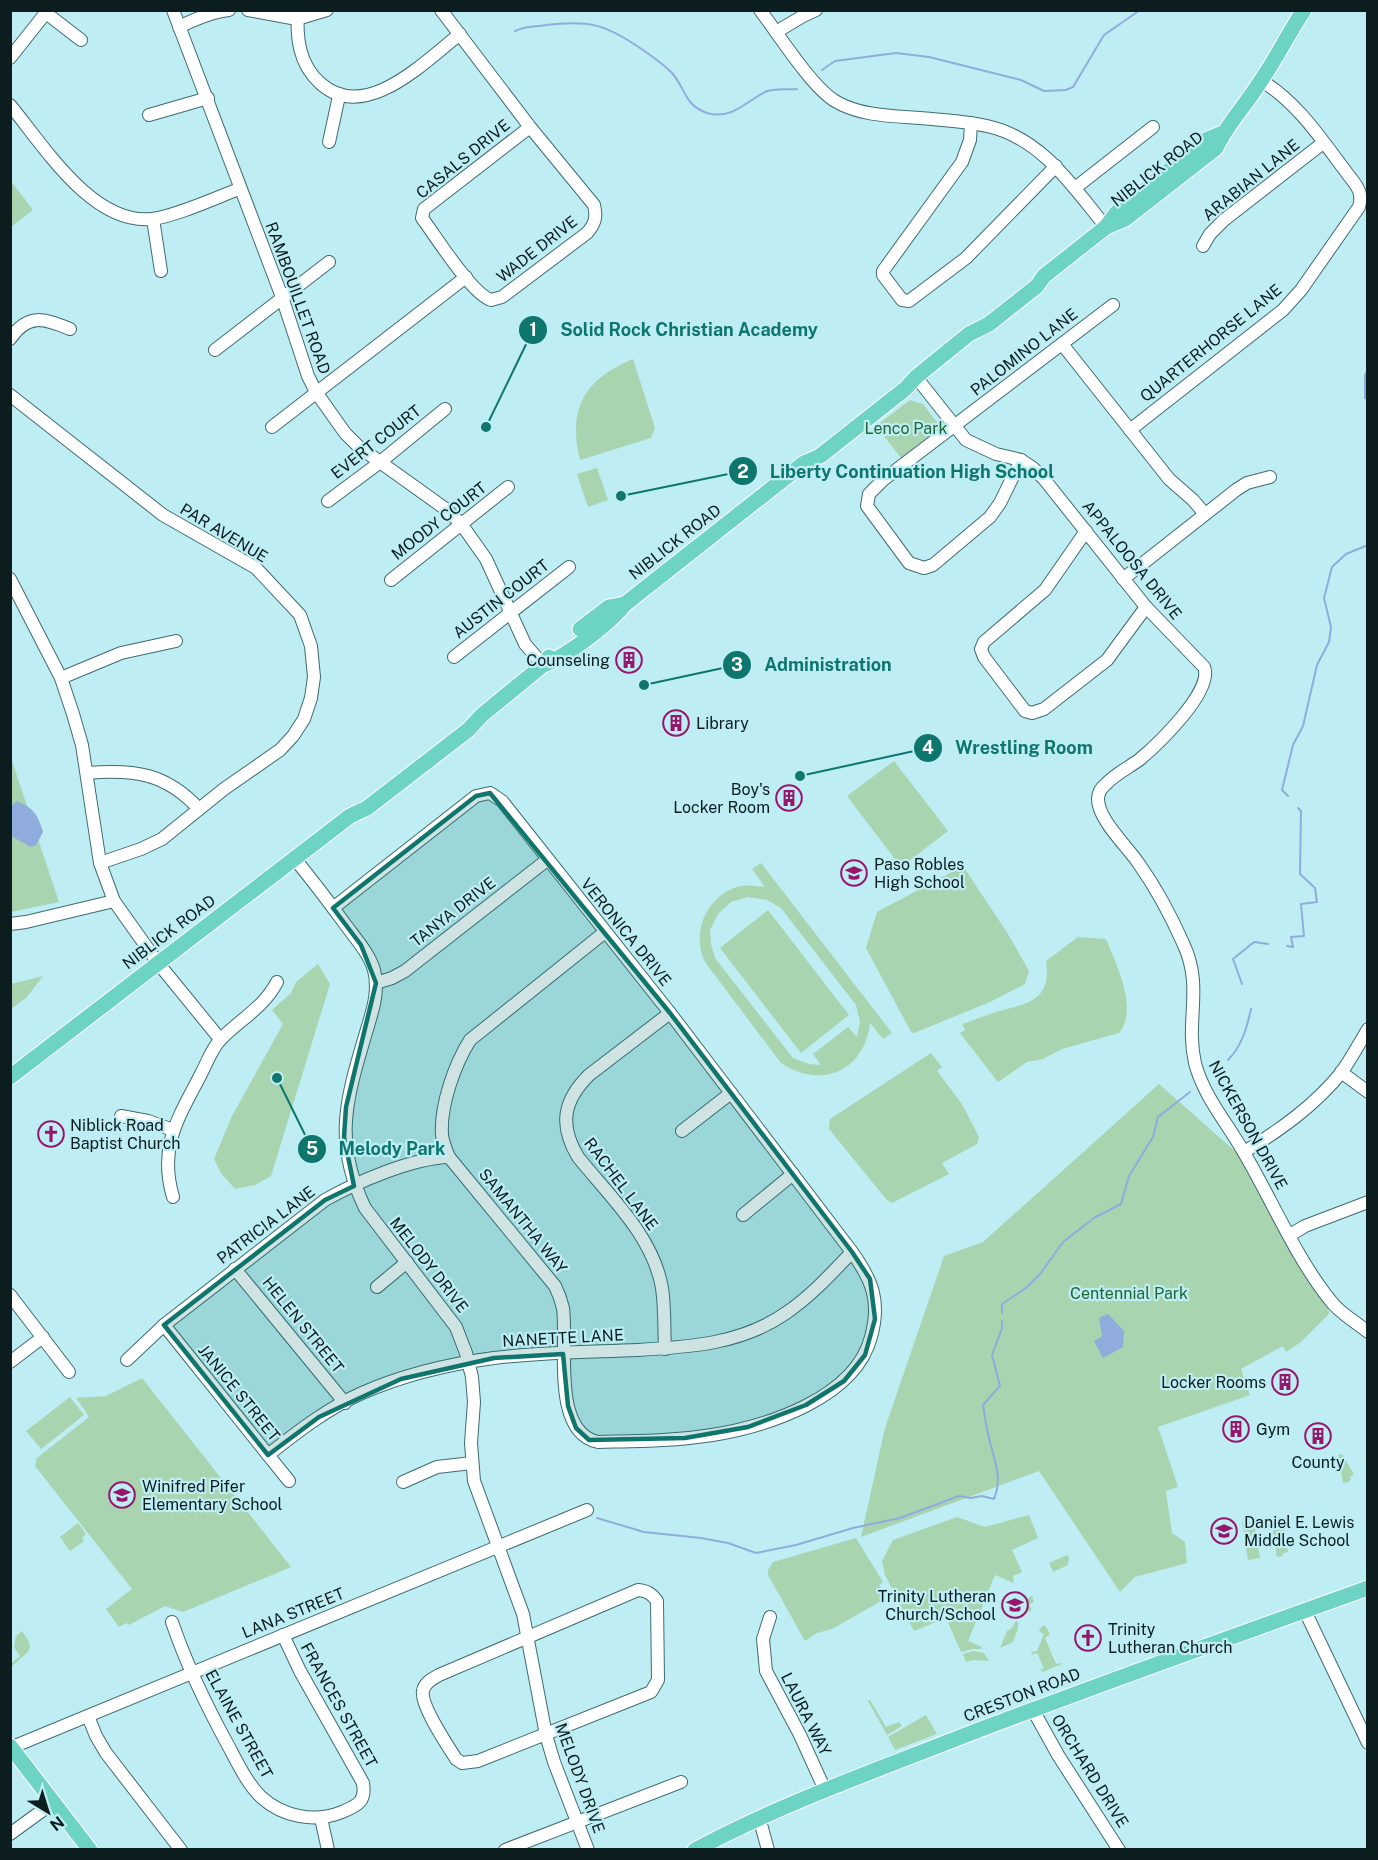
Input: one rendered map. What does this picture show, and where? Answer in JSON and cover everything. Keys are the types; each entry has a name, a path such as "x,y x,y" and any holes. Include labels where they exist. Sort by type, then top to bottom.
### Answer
{"main road":[{"name":"NIBLICK ROAD","path":"10,1077 350,816 367,808 468,729 543,665 557,660 616,615 625,604 804,464 814,449 899,383 915,377 969,334 989,324 1037,286 1044,276 1106,227 1116,213 1206,141 1223,133 1239,115 1262,81 1302,12"},
{"name":"CRESTON ROAD","path":"695,1850 759,1817 825,1790 1033,1710 1368,1588"},
{"path":"11,1747 90,1850"}],"street":[{"name":"RAMBOUILLET ROAD","path":"172,10 208,99 239,189 282,297 308,376 316,392 345,433 379,463 447,510 462,525 486,559 525,644 543,665"},
{"path":"179,27 210,14 229,10"},
{"path":"248,10 298,15 327,10"},
{"name":"WADE DRIVE","path":"441,10 530,127 594,206 596,215 587,232 502,297 491,300 486,298 466,277"},
{"path":"760,10 818,87 842,105 876,115 989,126 1014,136 1037,150 1056,166 1106,227"},
{"path":"776,32 816,10"},
{"path":"10,58 47,12 81,40"},
{"path":"298,15 297,30 304,63 310,75 339,96 354,98 379,93 401,80 460,34"},
{"name":"QUARTERHORSE LANE","path":"1130,430 1283,310 1301,290 1359,207 1361,199 1359,189 1293,104 1262,81"},
{"path":"328,142 339,96"},
{"path":"149,115 208,99"},
{"path":"10,105 77,187 89,197 123,216 153,219 239,189"},
{"path":"971,123 970,140 962,162 883,271 883,275 902,300 909,302 966,258 1056,166"},
{"path":"1075,188 1153,126"},
{"name":"CASALS DRIVE","path":"466,277 423,218 424,209 530,127"},
{"name":"ARABIAN LANE","path":"1203,246 1210,234 1224,220 1323,143"},
{"path":"153,219 161,271"},
{"path":"215,350 329,262"},
{"path":"272,427 466,277"},
{"name":"PALOMINO LANE","path":"1021,460 1000,503 990,517 933,565 924,568 909,563 867,506 869,494 889,476 1113,305"},
{"path":"10,339 19,327 36,320 47,321 69,329"},
{"path":"1062,344 1169,479 1205,514"},
{"name":"APPALOOSA DRIVE","path":"915,377 966,440 980,448 1021,460 1044,478 1146,607 1204,667 1206,673 1200,692 1184,712"},
{"name":"PAR AVENUE","path":"10,395 164,515 256,568 300,615 311,646 314,677 311,698 304,719 280,750 224,789 162,839 100,863"},
{"name":"EVERT COURT","path":"328,501 445,409"},
{"path":"1123,579 1247,483 1269,477"},
{"name":"MOODY COURT","path":"391,580 508,487"},
{"path":"1086,531 1045,590 984,642 981,649 984,657 1025,711 1032,713 1044,709 1107,660 1146,607"},
{"name":"AUSTIN COURT","path":"454,657 569,567"},
{"path":"10,579 61,678 82,745 100,863 114,901 158,963 220,1039"},
{"path":"61,678 121,653 176,641"},
{"name":"NICKERSON DRIVE","path":"1184,712 1160,741 1139,760 1106,783 1098,797 1104,818 1149,879 1185,946 1195,981 1192,1030 1196,1067 1206,1090 1329,1299 1338,1310 1366,1328"},
{"path":"87,772 127,771 144,774 165,781 199,809"},
{"name":"VERONICA DRIVE","path":"333,908 476,796 483,793 496,795 670,1013 852,1252"},
{"name":"MELODY DRIVE","path":"295,859 361,945 374,969 375,1001 346,1107 344,1137 354,1186 364,1208 456,1327 469,1363 474,1402 471,1443 474,1481 523,1614 546,1735 588,1850"},
{"name":"TANYA DRIVE","path":"376,983 405,971 547,860"},
{"path":"10,924 114,901"},
{"name":"SAMANTHA WAY","path":"605,932 470,1040 461,1054 445,1103 442,1137 449,1157 555,1286 562,1307 568,1406 576,1428 589,1440 609,1442 713,1435 778,1417 806,1406 828,1393 844,1381 865,1355 875,1318 870,1279 852,1252"},
{"path":"173,1197 168,1171 172,1130 220,1039 261,1005 277,982"},
{"name":"RACHEL LANE","path":"665,1348 662,1289 657,1267 649,1249 639,1233 578,1157 566,1130 569,1101 577,1087 589,1075 670,1013"},
{"path":"1244,1152 1278,1132 1313,1103 1341,1072 1368,1029"},
{"path":"1341,1072 1368,1092"},
{"path":"682,1131 731,1092"},
{"path":"121,1116 148,1121 172,1130"},
{"name":"PATRICIA LANE","path":"127,1360 164,1325 325,1200 392,1171 425,1160 449,1157"},
{"path":"743,1215 793,1174"},
{"path":"1290,1235 1305,1226 1368,1202"},
{"name":"NANETTE LANE","path":"268,1455 319,1418 345,1403 361,1394 401,1379 494,1358 694,1346 726,1340 769,1324 800,1302 852,1252"},
{"path":"376,1287 407,1262"},
{"name":"HELEN STREET","path":"235,1269 345,1403"},
{"path":"10,1295 69,1372"},
{"name":"JANICE STREET","path":"164,1325 289,1481"},
{"path":"10,1362 43,1337"},
{"path":"403,1482 437,1467 472,1463"},
{"name":"LANA STREET","path":"11,1747 587,1510"},
{"path":"638,1590 646,1591 657,1601 658,1680 656,1687 645,1696 478,1761 462,1763 456,1760 423,1697 423,1690 431,1679 528,1635 638,1590"},
{"path":"1305,1611 1368,1743"},
{"name":"LAURA WAY","path":"770,1617 763,1639 766,1671 801,1735 825,1790"},
{"name":"ELAINE STREET","path":"172,1622 191,1673 211,1714 242,1771 261,1796 284,1812 309,1818 321,1818 356,1806 361,1801 364,1792"},
{"name":"FRANCES STREET","path":"283,1635 300,1671 363,1783 364,1792"},
{"name":"ORCHARD DRIVE","path":"1033,1710 1058,1755 1119,1850"},
{"path":"88,1716 106,1753 181,1850"},
{"path":"505,1850 681,1782"},
{"path":"10,1834 54,1802"},
{"path":"759,1817 768,1850"},
{"path":"321,1818 328,1850"}],"highlighted area":[{"path":"490,793 670,1013 852,1252 870,1279 875,1319 865,1355 844,1381 806,1405 748,1427 685,1438 589,1440 576,1428 568,1406 563,1354 537,1355 494,1358 401,1379 319,1417 268,1455 164,1325 325,1200 354,1186 344,1137 346,1107 376,983 361,945 333,908 476,796"}],"green space":[{"path":"11,181 33,210 11,227"},
{"path":"633,359 655,428 651,438 580,460 576,425 578,410 584,398 603,376"},
{"name":"Lenco Park","path":"910,400 923,404 939,425 937,430 901,458 876,426"},
{"path":"597,468 608,500 588,507 577,474"},
{"path":"10,755 59,902 11,912 10,912"},
{"path":"894,761 948,831 901,867 847,796"},
{"path":"761,863 892,1033 883,1039 870,1023 860,1053 850,1064 839,1071 825,1075 811,1075 796,1071 781,1063 705,962 700,939 704,917 717,899 726,892 744,886 765,887 752,869","holes":["748,897 767,900 781,908 856,1005 860,1022 857,1037 848,1027 813,1054 821,1065 809,1064 793,1058 715,958 710,930 718,914 731,902"]},
{"path":"963,866 1008,934 1029,971 1025,984 990,1002 914,1033 911,1032 866,948 877,912"},
{"path":"768,910 849,1015 801,1053 720,948"},
{"path":"1078,937 1106,939 1124,986 1127,1012 1125,1023 1119,1033 1062,1049 1043,1059 1027,1062 998,1082 960,1033 965,1030 962,1024 1034,999 1045,986 1046,961"},
{"path":"318,964 330,984 271,1176 255,1185 235,1189 221,1173 214,1159 232,1116 283,1024 272,1010 291,993 296,982"},
{"path":"43,976 27,997 11,1009 11,984"},
{"path":"931,1053 942,1067 937,1071 962,1104 979,1137 977,1144 942,1163 949,1174 892,1203 886,1199 829,1129 830,1119"},
{"name":"Centennial Park","path":"1159,1084 1253,1167 1327,1297 1329,1314 1301,1342 1286,1352 1283,1346 1241,1369 1250,1395 1158,1427 1178,1487 1166,1491 1172,1533 1185,1542 1187,1563 1135,1577 1120,1592 1039,1471 861,1537 885,1428 944,1256 983,1242"},
{"path":"142,1378 291,1567 183,1612 165,1606 129,1625 127,1623 119,1627 106,1609 132,1589 35,1466 37,1458 89,1417 76,1398 106,1396"},
{"path":"70,1397 84,1415 41,1449 26,1431"},
{"path":"1342,1454 1354,1474 1350,1477 1349,1482 1343,1483 1338,1455"},
{"path":"1029,1515 1038,1538 1012,1550 1022,1572 1013,1576 1014,1583 995,1575 968,1641 982,1647 981,1649 961,1652 946,1618 914,1631 885,1575 882,1561 893,1540 957,1517 985,1527"},
{"path":"1282,1517 1288,1552 1277,1557 1271,1518"},
{"path":"1254,1521 1260,1558 1248,1560 1242,1522"},
{"path":"78,1523 86,1534 82,1538 84,1541 70,1551 60,1537"},
{"path":"856,1538 883,1582 879,1585 885,1596 883,1600 832,1629 817,1633 805,1641 768,1575 768,1570 773,1562"},
{"path":"1067,1555 1068,1565 1053,1572 1049,1563"},
{"path":"1032,1596 1034,1602 1029,1604 1032,1610 1019,1617 1015,1612 1019,1602"},
{"path":"1016,1621 1018,1628 1013,1642 1000,1648 1007,1631"},
{"path":"1045,1625 1050,1634 1045,1638 1055,1662 1062,1664 1043,1672 1040,1670 1044,1668 1037,1653 1032,1655 1031,1652 1037,1651 1044,1634 1039,1631"},
{"path":"22,1631 30,1646 28,1652 11,1667 11,1664 20,1656 14,1647 16,1636"},
{"path":"973,1651 984,1653 989,1661 966,1662 963,1654"},
{"path":"870,1700 886,1727 899,1722 902,1726 887,1735 868,1701"},
{"path":"926,1715 937,1734 895,1750 888,1737"}],"water":[{"path":"17,801 34,812 43,832 36,845 31,847 11,836 11,806"},
{"path":"1108,1314 1124,1331 1123,1347 1103,1358 1094,1341 1102,1336 1099,1318"}],"waterway":[{"path":"822,70 835,61 896,53 929,57 1021,80 1044,91 1066,90 1073,87 1104,35 1140,10"},
{"path":"515,31 530,27 573,23 606,29 628,40 661,63 677,79 694,106 699,110 716,115 738,109 768,91 797,89"},
{"path":"1368,370 1365,375 1365,398 1368,400"},
{"path":"1288,796 1282,790 1293,745 1303,726 1317,665 1329,642 1331,627 1324,598 1332,567 1346,554 1368,545"},
{"path":"1287,946 1293,947 1291,937 1304,936 1301,904 1317,902 1315,888 1300,874 1301,811 1298,808"},
{"path":"1242,984 1233,959 1254,942 1268,944"},
{"path":"1228,1060 1233,1055 1246,1029 1251,1009"},
{"path":"1002,1313 1002,1304 1026,1288 1040,1274 1063,1242 1094,1218 1121,1204 1129,1176 1153,1137 1158,1117 1190,1092"},
{"path":"597,1518 644,1532 728,1543 756,1553 900,1518 959,1496 971,1498 982,1496 994,1499 998,1476 983,1405 1000,1386 992,1355 1002,1328 1002,1321"}],"place":[{"name":"Solid Rock Christian Academy","path":"486,427"},
{"name":"Liberty Continuation High School","path":"621,496"},
{"name":"Counseling","path":"629,660"},
{"name":"Administration","path":"644,685"},
{"name":"Library","path":"676,723"},
{"name":"Wrestling Room","path":"800,776"},
{"name":"Boy's Locker Room","path":"789,798"},
{"name":"Paso Robles High School","path":"854,873"},
{"name":"Melody Park","path":"277,1078"},
{"name":"Niblick Road Baptist Church","path":"51,1134"},
{"name":"Locker Rooms","path":"1285,1382"},
{"name":"Gym","path":"1236,1429"},
{"name":"County","path":"1318,1436"},
{"name":"Winifred Pifer Elementary School","path":"122,1495"},
{"name":"Daniel E. Lewis Middle School","path":"1224,1531"},
{"name":"Trinity Lutheran Church/School","path":"1015,1605"},
{"name":"Trinity Lutheran Church","path":"1088,1638"}]}
